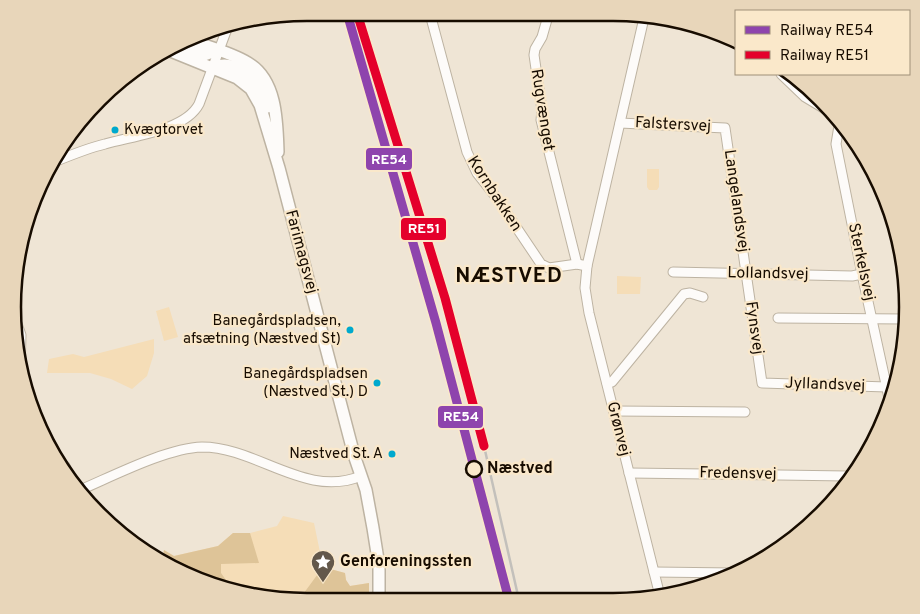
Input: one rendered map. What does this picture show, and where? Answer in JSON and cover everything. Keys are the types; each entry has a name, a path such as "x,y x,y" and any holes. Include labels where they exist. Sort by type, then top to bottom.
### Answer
{"main road":[{"name":"Farimagsvej","path":"198,43 248,62 268,84 276,124 279,168"},
{"path":"185,49 200,55 209,55 218,50"},
{"name":"Farimagsvej","path":"176,53 236,78 251,90 260,105 279,168 367,498 379,566 379,593"},
{"path":"211,68 224,65 231,66 250,76 262,92 276,124"}],"street":[{"name":"Kornbakken","path":"432,21 467,152 477,173 496,196 540,264 548,268 576,264 587,266"},
{"name":"Rugvænget","path":"547,21 542,37 534,49 542,110 541,120 576,264"},
{"path":"587,266 643,23"},
{"path":"63,159 104,144 162,129 181,121 196,109 225,33"},
{"path":"789,82 809,99"},
{"name":"Falstersvej","path":"620,123 725,128"},
{"name":"Langelandsvej","path":"725,128 747,274"},
{"name":"Sterkelsvej","path":"839,132 836,144 887,387"},
{"name":"Grønvej","path":"587,266 584,288 589,313 658,589"},
{"name":"Lollandsvej","path":"673,272 852,276 862,274"},
{"name":"Fynsvej","path":"747,274 762,382"},
{"path":"607,383 612,382 684,294 690,293 703,296"},
{"path":"778,318 898,319"},
{"name":"Jyllandsvej","path":"762,382 887,387"},
{"path":"614,411 745,412"},
{"path":"86,488 174,452 187,448 203,447 236,452 294,475 316,481 338,482 352,480 361,476"},
{"name":"Fredensvej","path":"629,473 844,476"},
{"path":"654,572 716,574"}],"shaded area":[{"path":"647,169 659,169 659,187 657,190 649,190 647,187"},
{"path":"617,276 641,277 640,294 617,294"},
{"path":"169,307 178,337 164,341 156,311"},
{"path":"154,339 154,353 147,376 132,389 111,379 90,373 47,373 49,359 73,354 84,357"},
{"path":"283,516 314,523 323,567 345,573 346,580 350,586 369,583 369,593 307,593 251,587 215,578 163,554 164,550 174,556 218,546 233,533 250,533 277,526"},
{"path":"233,533 250,533 259,563 221,564 221,573 227,581 198,571 163,554 164,550 174,556 218,546"},
{"path":"323,567 345,573 346,580 350,586 369,583 369,593 304,593"}],"railway":[{"path":"484,446 517,593"}],"rail line":[{"name":"RE54","path":"349,21 436,323 507,593"},
{"name":"RE51","path":"359,21 445,298 484,446"}],"place":[{"name":"Kvægtorvet","path":"115,130"},
{"name":"Banegårdspladsen, afsætning (Næstved St)","path":"350,330"},
{"name":"Banegårdspladsen (Næstved St.) D","path":"377,383"},
{"name":"Næstved St. A","path":"392,454"},
{"name":"Næstved","path":"474,469"},
{"name":"Genforeningssten","path":"323,583"}],"district":[{"name":"NÆSTVED","path":"509,276"}]}
